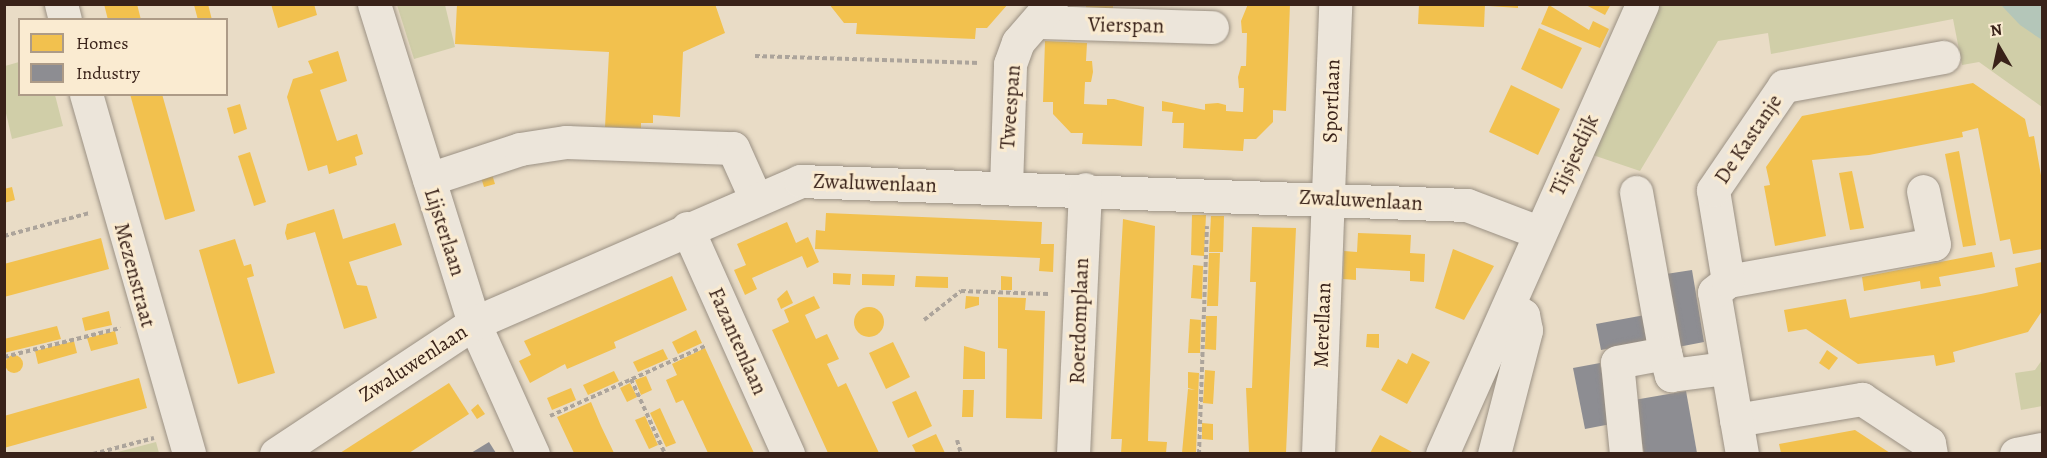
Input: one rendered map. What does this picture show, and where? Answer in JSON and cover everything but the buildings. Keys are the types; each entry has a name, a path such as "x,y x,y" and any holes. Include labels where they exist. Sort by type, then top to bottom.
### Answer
{"street":[{"name":"Lijsterlaan","path":"374,4 474,323 527,441"},
{"name":"Sportlaan","path":"1327,197 1335,4"},
{"name":"Tijsjesdijk","path":"1442,453 1509,306 1538,232 1642,4"},
{"name":"Vierspan","path":"1045,13 1212,27"},
{"name":"Tweespan","path":"1006,187 1010,64 1018,42 1045,13"},
{"name":"De Kastanje","path":"1728,280 1713,190 1784,86 1943,57"},
{"name":"Mezenstraat","path":"87,96 148,321 184,442"},
{"path":"429,179 520,149 566,142 733,148 755,197"},
{"name":"Zwaluwenlaan","path":"276,453 474,323 755,197 800,181 1208,192 1467,206 1538,232"},
{"name":"Roerdomplaan","path":"1073,453 1084,189"},
{"path":"1742,453 1725,368 1714,292 1728,280 1934,244 1923,191"},
{"path":"1636,192 1671,375 1725,368"},
{"name":"Merellaan","path":"1318,453 1327,197"},
{"name":"Fazantenlaan","path":"687,228 788,453"},
{"path":"1494,453 1526,330 1523,315 1509,306"},
{"path":"1626,453 1617,362 1665,353"},
{"path":"1736,420 1862,399 1929,443 1931,453"},
{"path":"2016,453 2043,449"}],"path":[{"path":"755,56 1010,64"},
{"path":"1199,453 1208,192"},
{"path":"4,236 116,206"},
{"path":"924,320 961,291 1080,295"},
{"path":"4,357 148,321"},
{"path":"527,441 631,379 734,333"},
{"path":"631,379 665,453"},
{"path":"957,440 961,453"},
{"path":"93,453 184,442"}],"shaded area":[{"path":"397,5 445,5 455,47 414,59"},
{"path":"1657,5 2001,5 2042,40 2042,107 1979,62 1962,65 1953,19 1771,54 1768,33 1718,41 1640,171 1584,152"},
{"path":"2001,5 2042,5 2042,40 2020,25"},
{"path":"18,62 18,96 55,96 63,126 12,139 5,109 5,66"},
{"path":"2042,360 2042,406 2021,410 2015,373 2035,370"},
{"path":"156,442 159,453 114,453"}]}
